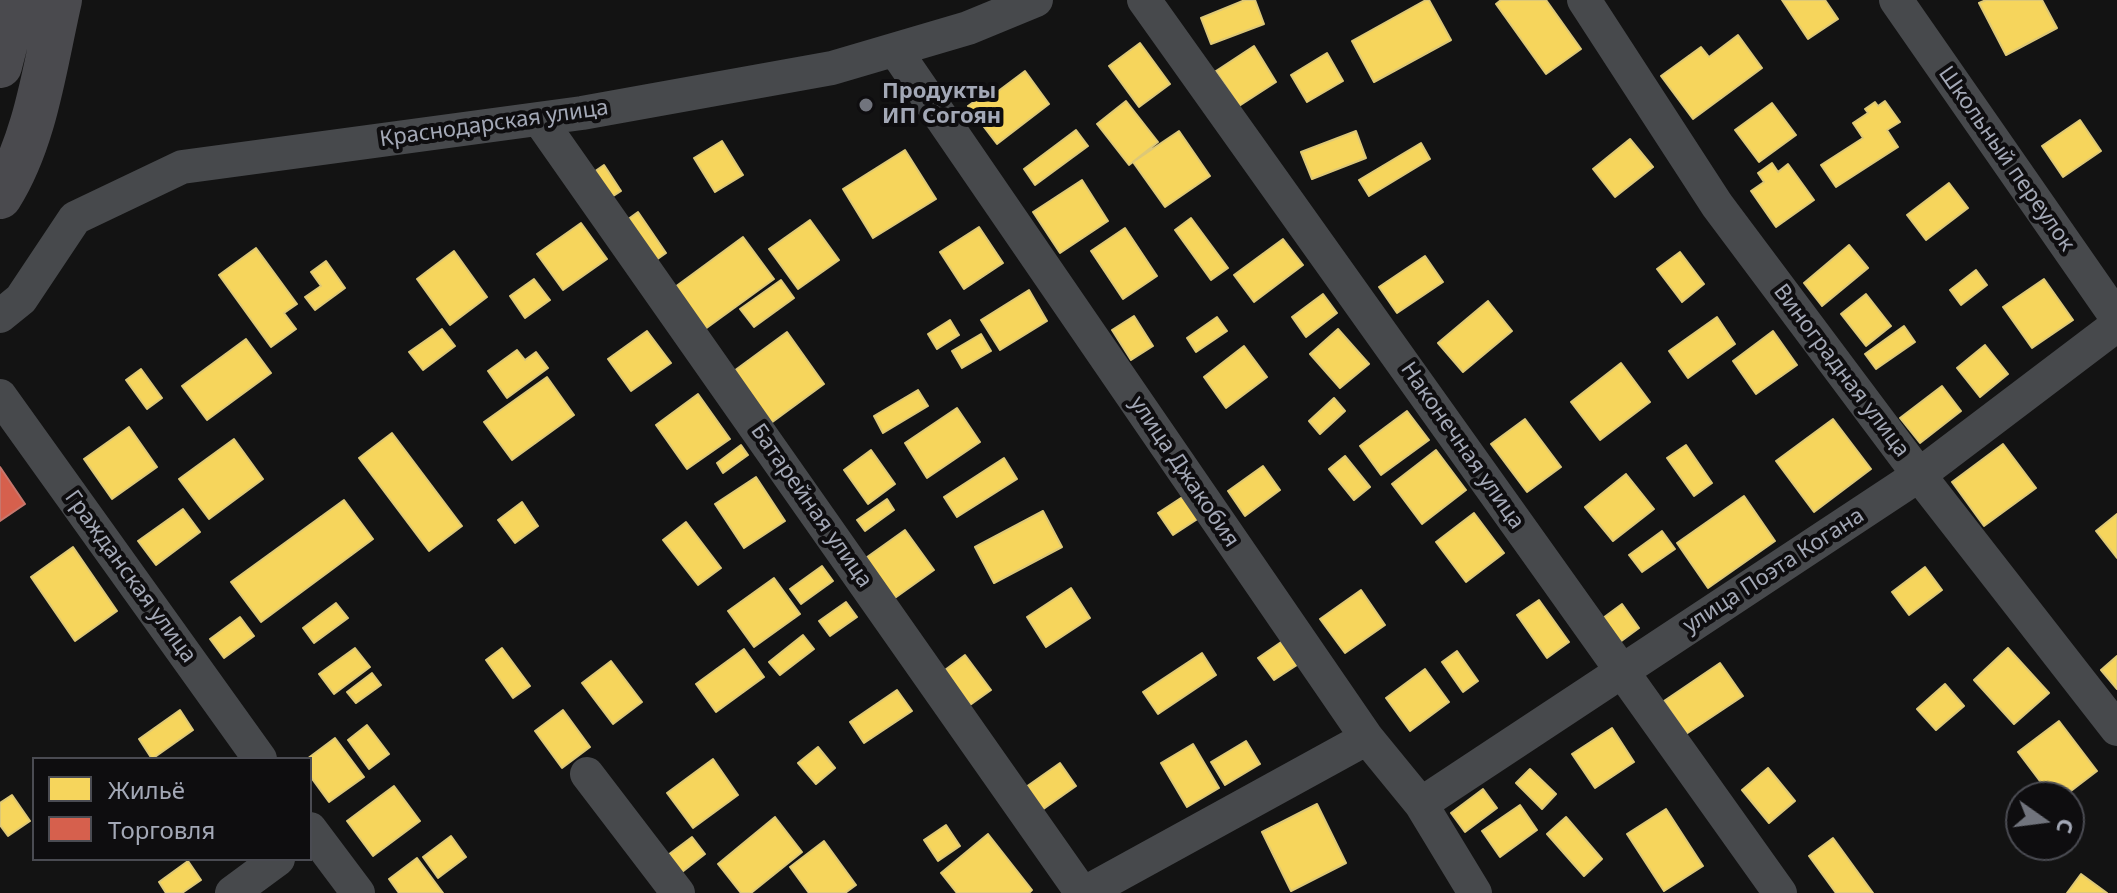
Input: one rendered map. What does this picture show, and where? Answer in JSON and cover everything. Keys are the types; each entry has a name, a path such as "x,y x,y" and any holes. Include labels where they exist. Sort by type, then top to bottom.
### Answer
{"main road":[{"path":"0,66 17,0"},
{"path":"0,197 12,178 34,114 60,0"}],"street":[{"name":"Краснодарская улица","path":"0,316 21,299 75,218 182,167 539,119 832,68 968,28 1036,0"},
{"name":"Наконечная улица","path":"1144,0 1780,893"},
{"name":"Виноградная улица","path":"1584,0 1717,205 1919,475 2117,729"},
{"name":"Школьный переулок","path":"1896,0 2117,318"},
{"name":"улица Джакобия","path":"895,50 1367,738 1421,804 1475,893"},
{"name":"Батарейная улица","path":"539,119 1084,893"},
{"name":"улица Поэта Когана","path":"1421,804 1919,475 2117,325"},
{"name":"Гражданская улица","path":"0,396 259,757"},
{"path":"1084,893 1367,738"},
{"path":"587,774 678,893"},
{"path":"312,834 358,893"},
{"path":"232,893 275,861"}],"building: Жильё":[{"path":"1245,0 1255,0 1264,24 1211,44 1201,18"},
{"path":"1429,0 1451,40 1374,82 1352,41"},
{"path":"1501,0 1546,0 1581,49 1546,74 1496,4"},
{"path":"1782,0 1825,0 1838,19 1808,39"},
{"path":"1986,0 2042,0 2057,28 2006,55 1979,3"},
{"path":"1738,35 1762,68 1693,119 1661,76 1701,47 1709,57"},
{"path":"1140,43 1170,84 1139,107 1109,66"},
{"path":"1254,46 1276,82 1239,106 1216,71"},
{"path":"1327,53 1343,81 1307,102 1291,75"},
{"path":"1025,71 1049,104 997,144 968,106 986,93 989,98"},
{"path":"1126,101 1158,142 1129,165 1097,124"},
{"path":"1885,101 1900,122 1887,130 1898,147 1836,187 1821,165 1863,138 1853,123 1868,113 1865,109 1875,102 1878,106"},
{"path":"1772,103 1796,135 1759,162 1735,130"},
{"path":"2080,120 2101,151 2063,177 2042,146"},
{"path":"1076,130 1088,146 1035,185 1024,169"},
{"path":"1179,131 1210,176 1165,207 1133,162"},
{"path":"1356,131 1366,158 1312,179 1301,152"},
{"path":"1630,139 1653,167 1615,197 1593,169"},
{"path":"722,141 743,175 715,192 694,158"},
{"path":"1421,143 1430,159 1369,196 1359,180"},
{"path":"905,150 936,199 873,238 843,189"},
{"path":"1772,163 1778,172 1788,164 1814,200 1776,227 1751,191 1764,182 1758,173"},
{"path":"604,165 621,191 607,200 591,174"},
{"path":"1082,180 1108,221 1060,253 1033,212"},
{"path":"1949,183 1968,208 1926,240 1907,215"},
{"path":"638,212 666,253 649,265 620,225"},
{"path":"1191,218 1228,268 1211,280 1175,230"},
{"path":"810,220 839,260 798,289 769,249"},
{"path":"581,223 607,259 563,290 537,254"},
{"path":"979,227 1003,263 964,289 940,252"},
{"path":"1125,228 1157,276 1123,299 1091,251"},
{"path":"743,237 774,279 701,332 671,290"},
{"path":"1283,239 1303,265 1254,302 1234,275"},
{"path":"1849,245 1868,268 1822,306 1804,283"},
{"path":"256,248 297,304 284,313 296,329 271,347 219,275"},
{"path":"454,251 487,297 450,325 417,279"},
{"path":"1680,252 1704,284 1682,302 1657,269"},
{"path":"1425,256 1443,282 1397,313 1379,287"},
{"path":"326,261 345,288 315,310 305,297 321,286 311,272"},
{"path":"1976,270 1987,285 1961,305 1950,290"},
{"path":"534,279 550,300 525,318 510,296"},
{"path":"2044,279 2073,320 2032,348 2003,307"},
{"path":"781,280 794,298 754,327 740,309"},
{"path":"1029,290 1047,321 1000,350 981,320"},
{"path":"1323,294 1337,313 1306,337 1292,317"},
{"path":"1866,294 1891,326 1866,346 1841,314"},
{"path":"1488,301 1512,331 1463,372 1438,343"},
{"path":"1134,316 1153,346 1131,360 1112,330"},
{"path":"1217,317 1227,331 1196,352 1187,338"},
{"path":"1717,317 1735,344 1688,378 1669,351"},
{"path":"950,320 959,335 937,349 928,334"},
{"path":"1904,326 1915,342 1876,369 1865,354"},
{"path":"442,329 455,346 423,370 409,352"},
{"path":"1338,329 1369,364 1340,388 1310,354"},
{"path":"647,331 671,363 631,391 608,359"},
{"path":"1773,331 1797,365 1756,394 1733,361"},
{"path":"787,332 824,384 771,423 734,371"},
{"path":"981,334 991,351 962,368 952,351"},
{"path":"246,339 271,373 207,420 182,386"},
{"path":"1985,345 2008,374 1980,397 1957,368"},
{"path":"1244,346 1267,377 1226,408 1204,377"},
{"path":"517,350 525,360 536,352 548,368 507,398 488,371"},
{"path":"1621,363 1650,402 1600,440 1571,402"},
{"path":"141,369 162,398 147,409 126,380"},
{"path":"547,377 574,415 512,460 484,422"},
{"path":"1942,386 1961,411 1920,443 1900,418"},
{"path":"918,390 928,406 883,433 874,416"},
{"path":"698,394 730,439 687,469 656,425"},
{"path":"1334,398 1345,411 1320,434 1309,421"},
{"path":"957,408 980,442 927,478 905,443"},
{"path":"1407,411 1429,440 1381,475 1360,446"},
{"path":"1525,419 1561,467 1527,492 1491,444"},
{"path":"1833,419 1871,469 1814,512 1776,461"},
{"path":"129,427 157,467 112,499 84,459"},
{"path":"392,433 462,526 429,551 359,458"},
{"path":"234,439 263,479 209,519 179,479"},
{"path":"2003,444 2036,488 1984,526 1952,482"},
{"path":"741,445 748,455 723,473 717,463"},
{"path":"1686,445 1712,483 1694,496 1667,458"},
{"path":"871,450 895,484 868,504 844,470"},
{"path":"1436,450 1466,490 1422,524 1392,484"},
{"path":"1345,456 1370,487 1354,500 1329,469"},
{"path":"1004,458 1017,479 957,517 944,497"},
{"path":"1263,466 1280,490 1245,516 1228,491"},
{"path":"1626,474 1654,509 1613,541 1585,507"},
{"path":"756,477 785,521 744,548 715,504"},
{"path":"1184,496 1199,518 1173,535 1158,513"},
{"path":"1744,496 1775,541 1708,588 1677,543"},
{"path":"887,499 894,510 865,531 857,520"},
{"path":"344,500 373,539 261,622 231,582"},
{"path":"522,502 538,526 515,543 498,520"},
{"path":"183,509 200,532 156,565 138,541"},
{"path":"1043,511 1062,547 994,583 975,547"},
{"path":"1474,513 1504,553 1466,582 1436,542"},
{"path":"2117,514 2117,558 2096,531"},
{"path":"686,522 721,568 698,585 663,540"},
{"path":"905,530 934,570 892,600 863,560"},
{"path":"1662,531 1675,549 1642,572 1629,555"},
{"path":"73,547 117,611 75,641 31,577"},
{"path":"822,566 833,581 801,604 790,589"},
{"path":"1925,567 1942,590 1909,615 1892,592"},
{"path":"774,578 800,614 754,647 728,611"},
{"path":"1071,588 1090,618 1046,647 1027,617"},
{"path":"1361,590 1385,625 1345,653 1320,619"},
{"path":"1539,600 1569,642 1547,658 1517,615"},
{"path":"846,602 857,617 830,636 819,621"},
{"path":"336,603 348,618 314,643 303,628"},
{"path":"1622,604 1639,628 1620,642 1603,618"},
{"path":"240,617 254,636 224,658 210,639"},
{"path":"803,635 814,649 780,675 769,662"},
{"path":"1287,638 1303,661 1274,680 1258,658"},
{"path":"355,648 370,667 334,694 319,674"},
{"path":"502,648 530,686 513,698 486,660"},
{"path":"2008,648 2049,693 2014,724 1974,680"},
{"path":"744,649 764,677 716,712 696,684"},
{"path":"1457,651 1478,681 1463,692 1442,662"},
{"path":"1202,653 1216,675 1158,714 1143,692"},
{"path":"965,655 991,690 970,705 945,670"},
{"path":"2117,656 2117,689 2101,670"},
{"path":"611,661 642,702 613,724 582,683"},
{"path":"1720,663 1743,696 1686,734 1664,701"},
{"path":"1425,669 1449,702 1410,731 1386,698"},
{"path":"372,673 381,685 356,703 347,692"},
{"path":"1945,684 1964,706 1936,730 1917,709"},
{"path":"897,690 912,711 864,743 850,722"},
{"path":"180,710 193,730 155,757 151,757 139,739"},
{"path":"563,710 590,747 562,768 535,731"},
{"path":"2059,721 2097,771 2084,781 2040,781 2018,752"},
{"path":"367,725 389,754 369,769 348,740"},
{"path":"1612,728 1634,762 1595,788 1572,754"},
{"path":"335,738 364,777 329,802 312,779 310,757"},
{"path":"1246,741 1260,764 1225,785 1211,762"},
{"path":"1193,744 1219,788 1187,807 1161,763"},
{"path":"818,747 835,768 816,784 798,763"},
{"path":"713,759 738,795 693,828 667,793"},
{"path":"1060,763 1076,786 1042,810 1026,787"},
{"path":"1768,768 1795,801 1769,823 1742,790"},
{"path":"1530,769 1556,794 1542,809 1516,783"},
{"path":"394,786 420,821 373,856 347,821"},
{"path":"1483,789 1497,808 1465,832 1451,813"},
{"path":"12,795 30,821 8,836 0,825 0,803"},
{"path":"1317,804 1346,863 1291,891 1262,832"},
{"path":"1520,805 1537,830 1500,857 1482,831"},
{"path":"1666,809 1703,866 1664,891 1627,834"},
{"path":"775,817 802,852 751,893 741,893 718,864"},
{"path":"1566,817 1602,859 1584,876 1547,834"},
{"path":"946,825 960,846 938,861 924,840"},
{"path":"988,834 1032,890 1029,893 957,893 941,873"},
{"path":"451,836 466,857 438,878 423,857"},
{"path":"692,837 705,854 677,876 664,858"},
{"path":"1833,838 1873,893 1836,893 1809,856"},
{"path":"824,841 856,885 845,893 809,893 790,867"},
{"path":"417,858 443,893 399,893 389,879"},
{"path":"188,861 201,880 182,893 166,893 159,882"},
{"path":"2081,874 2107,893 2067,893"}],"building: Торговля":[{"path":"0,467 25,504 0,521"}],"place":[{"name":"Продукты ИП Согоян","path":"866,105"}]}
